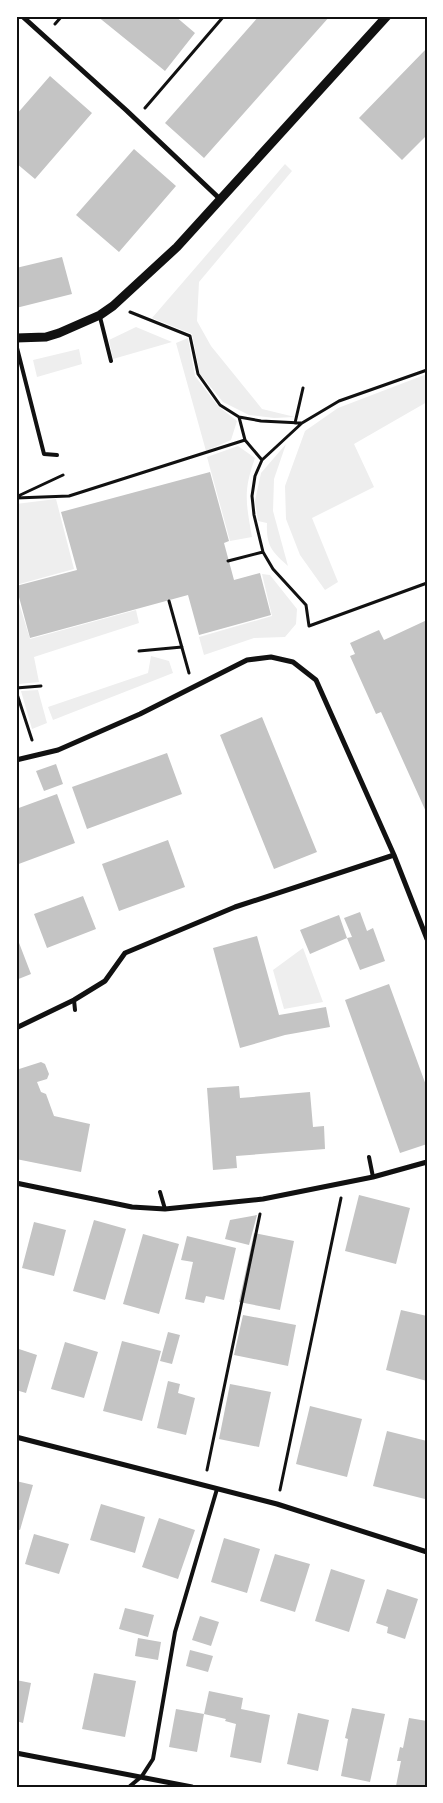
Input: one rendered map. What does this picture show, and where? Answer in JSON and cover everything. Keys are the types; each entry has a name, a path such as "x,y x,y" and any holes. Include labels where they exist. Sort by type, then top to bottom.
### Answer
{"street":[{"path":"22,16 220,199"},
{"path":"16,338 52,335 100,315 113,306 177,247 387,16"},
{"path":"16,760 58,750 140,714 247,660 271,657 293,662 316,680 394,855 427,939"},
{"path":"16,1028 74,1000 105,981 125,953 235,907 394,855"},
{"path":"16,1183 132,1208 165,1210 263,1199 373,1177 427,1162"},
{"path":"16,1437 277,1504 427,1552"},
{"path":"16,1753 192,1787"}],"lane":[{"path":"100,315 111,361"},
{"path":"16,344 44,454 57,455"},
{"path":"74,1000 75,1010"},
{"path":"369,1157 373,1177"},
{"path":"160,1192 165,1210"},
{"path":"129,1787 142,1776 153,1759 175,1632 217,1489"}],"path":[{"path":"135,120 167,80 224,16"},
{"path":"113,306 190,336 198,374 220,405 239,417 261,421 302,423"},
{"path":"427,370 339,401 302,423 262,460 255,476 252,496 254,515 263,552 273,569 306,605 309,626 427,583"},
{"path":"295,423 303,388"},
{"path":"239,417 244,440 262,460"},
{"path":"16,497 69,496 244,440"},
{"path":"16,497 63,475"},
{"path":"228,561 263,552"},
{"path":"169,600 193,688"},
{"path":"139,651 182,647"},
{"path":"36,755 16,689 41,686"},
{"path":"277,1504 344,1182"},
{"path":"204,1486 263,1199"}],"shaded area":[{"path":"285,164 292,171 199,282 197,321 211,346 262,409 295,417 274,418 249,415 223,402 200,374 192,334 152,318"},
{"path":"136,327 172,342 113,359 109,340"},
{"path":"188,338 195,376 218,406 237,421 231,440 206,451 176,343"},
{"path":"79,349 82,364 37,377 33,360"},
{"path":"427,374 427,402 354,444 374,487 312,518 338,582 325,590 300,555 286,519 285,486 305,431 338,408"},
{"path":"286,444 274,479 273,511 288,566 271,548 267,523 258,521 255,501 261,473"},
{"path":"238,446 255,458 247,489 248,515 252,537 230,541 207,457"},
{"path":"56,499 74,569 16,585 16,504"},
{"path":"262,574 270,575 297,609 296,624 285,637 254,638 204,655 199,637 272,616"},
{"path":"16,593 30,639 136,610 139,623 34,657 39,682 19,684 16,680"},
{"path":"151,656 169,661 173,673 53,720 48,707 148,673"},
{"path":"38,690 47,723 32,729 21,691"},
{"path":"303,948 323,1002 284,1009 273,970"}],"building":[{"path":"97,16 175,16 195,33 165,71"},
{"path":"259,16 330,16 204,158 165,123"},
{"path":"427,48 427,135 402,160 359,118"},
{"path":"50,76 92,113 35,179 16,163 16,115"},
{"path":"134,149 176,186 119,252 76,215"},
{"path":"62,257 72,294 16,308 16,268"},
{"path":"210,472 229,541 224,543 234,580 260,573 271,615 199,635 188,595 30,638 16,586 77,570 61,512"},
{"path":"427,620 427,814 381,712 376,714 350,656 355,654 350,643 379,630 384,640"},
{"path":"262,717 317,852 274,869 220,735"},
{"path":"167,753 182,794 87,829 72,787"},
{"path":"56,764 63,784 44,791 36,771"},
{"path":"57,794 75,843 16,865 16,809"},
{"path":"168,840 185,887 119,911 102,864"},
{"path":"83,896 96,929 47,948 34,914"},
{"path":"360,912 367,931 373,928 385,961 360,970 347,938 352,937 344,918"},
{"path":"339,915 347,938 310,954 300,930"},
{"path":"16,935 31,974 16,980"},
{"path":"257,936 279,1015 326,1007 330,1027 285,1035 240,1048 213,948"},
{"path":"389,984 427,1088 427,1144 400,1153 345,1000"},
{"path":"41,1062 45,1064 49,1074 47,1079 37,1082 41,1092 46,1094 54,1116 90,1124 81,1172 16,1159 16,1070"},
{"path":"239,1086 240,1098 310,1092 313,1127 324,1126 325,1149 236,1156 237,1168 213,1170 207,1088"},
{"path":"359,1195 410,1208 396,1264 345,1251"},
{"path":"257,1215 249,1245 225,1239 230,1220"},
{"path":"94,1220 126,1229 105,1300 73,1291"},
{"path":"34,1222 66,1230 54,1276 22,1268"},
{"path":"254,1233 294,1241 280,1310 239,1302"},
{"path":"143,1234 179,1244 159,1314 123,1304"},
{"path":"187,1236 236,1248 224,1300 206,1296 204,1303 185,1299 193,1262 181,1260"},
{"path":"401,1310 427,1316 427,1381 386,1370"},
{"path":"243,1315 296,1325 288,1366 234,1355"},
{"path":"168,1332 180,1335 172,1364 160,1361"},
{"path":"122,1341 161,1351 142,1421 103,1411"},
{"path":"65,1342 98,1352 84,1398 51,1389"},
{"path":"16,1348 37,1355 26,1393 16,1390"},
{"path":"168,1381 180,1384 178,1393 195,1398 186,1435 157,1428"},
{"path":"230,1384 271,1392 259,1447 219,1439"},
{"path":"310,1406 362,1419 347,1477 296,1464"},
{"path":"387,1431 427,1441 427,1493 425,1499 373,1486"},
{"path":"16,1481 33,1485 20,1530 16,1529"},
{"path":"101,1504 145,1517 135,1553 90,1540"},
{"path":"159,1518 195,1530 178,1579 142,1567"},
{"path":"34,1534 69,1544 59,1574 25,1564"},
{"path":"224,1538 260,1549 247,1593 211,1582"},
{"path":"275,1554 310,1564 295,1612 260,1601"},
{"path":"331,1569 365,1580 349,1632 315,1621"},
{"path":"387,1589 418,1599 405,1639 387,1633 388,1627 376,1623"},
{"path":"125,1608 154,1615 148,1637 119,1629"},
{"path":"200,1616 219,1622 211,1646 192,1640"},
{"path":"138,1638 161,1642 158,1660 135,1656"},
{"path":"190,1650 213,1656 208,1672 186,1666"},
{"path":"94,1673 136,1681 125,1737 82,1729"},
{"path":"16,1680 31,1683 23,1723 16,1721"},
{"path":"209,1691 243,1698 241,1709 270,1715 261,1763 230,1757 236,1724 225,1721 226,1719 204,1714"},
{"path":"352,1708 385,1714 370,1782 341,1776 348,1739 345,1738"},
{"path":"176,1709 204,1714 197,1752 169,1747"},
{"path":"298,1713 329,1720 318,1771 287,1764"},
{"path":"409,1718 427,1721 427,1787 396,1786 401,1761 397,1761 400,1747 403,1748"}]}
